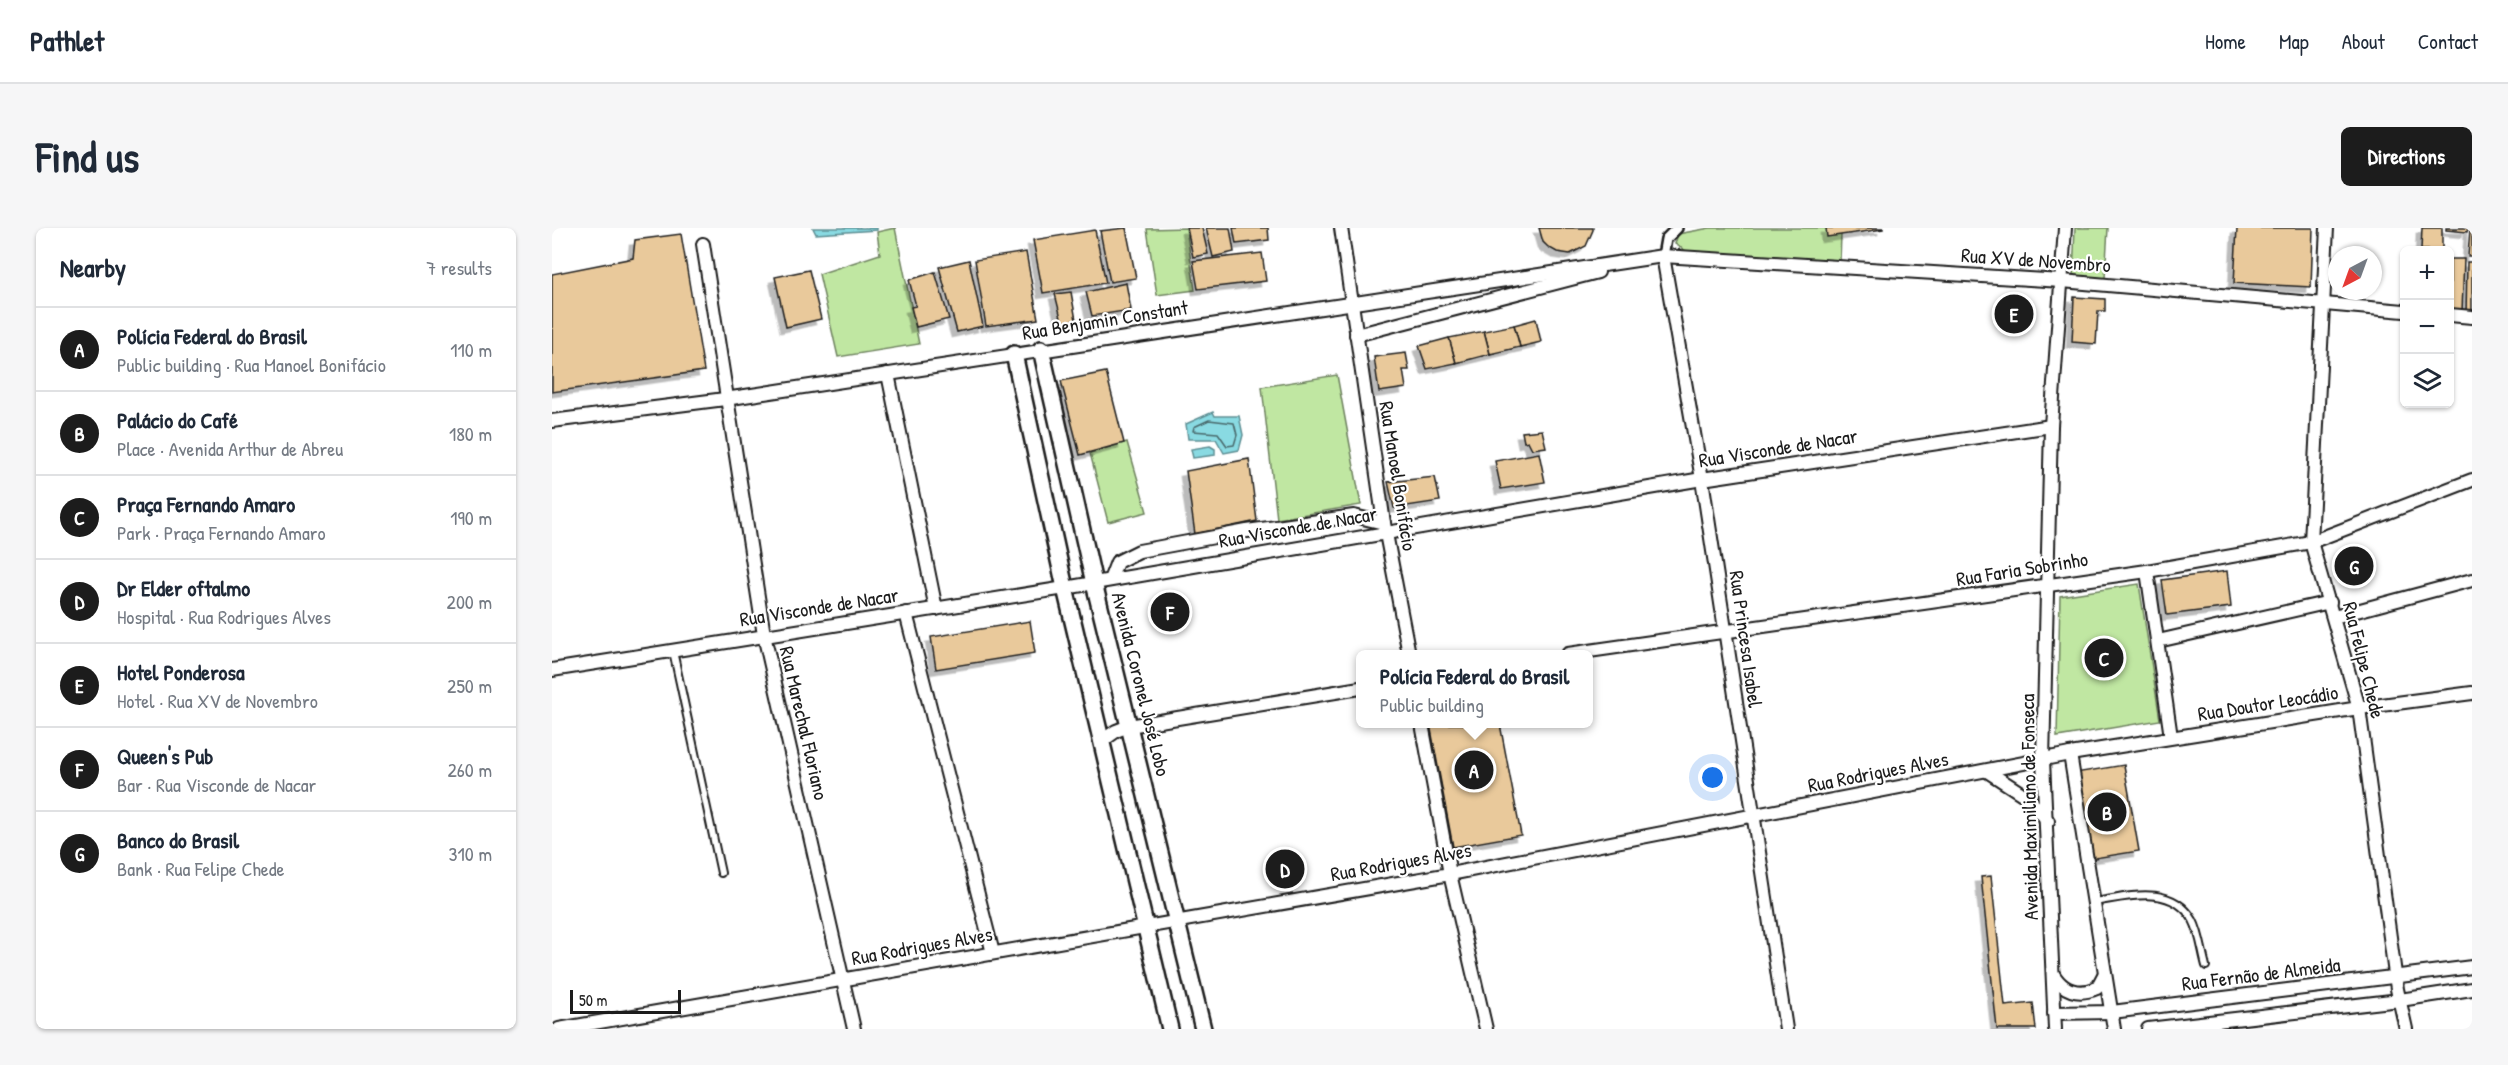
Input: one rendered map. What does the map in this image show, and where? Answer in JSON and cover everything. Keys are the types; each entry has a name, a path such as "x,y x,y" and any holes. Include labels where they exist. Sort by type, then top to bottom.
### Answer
{"street":[{"name":"Rua Manoel Bonifácio","path":"1341,228 1385,527 1408,650"},
{"path":"1356,335 1663,256 1666,239 1677,228"},
{"name":"Avenida Maximiliano de Fonseca","path":"2055,1029 2048,821 2043,760 2051,426 2064,228"},
{"name":"Rua Felipe Chede","path":"2327,228 2311,542 2359,708 2396,977 2406,1029"},
{"name":"Rua Marechal Floriano","path":"703,244 725,399 764,634 854,1029"},
{"name":"Rua Benjamin Constant","path":"552,421 725,399 1041,349 1663,256"},
{"name":"Rua XV de Novembro","path":"1663,256 2062,281 2400,311"},
{"name":"Rua Princesa Isabel","path":"1663,256 1702,479 1786,1029"},
{"path":"2454,315 2472,317"},
{"name":"Avenida Coronel José Lobo","path":"1041,349 1094,583 1179,920 1203,1029"},
{"path":"1014,354 1065,588 1170,1029"},
{"path":"888,374 936,609"},
{"name":"Rua Visconde de Nacar","path":"552,670 764,634 1065,588 1385,527 2051,426"},
{"name":"Rua Faria Sobrinho","path":"1593,650 1938,602 2049,583 2147,571 2311,542 2472,480"},
{"path":"1110,580 1117,562 1139,551 1247,531 1354,516 1385,527"},
{"path":"2147,571 2171,737"},
{"path":"2334,617 2472,580"},
{"path":"2158,641 2330,602"},
{"path":"906,614 993,953"},
{"path":"1102,741 1129,726 1356,689"},
{"name":"Rua Doutor Leocádio","path":"2070,754 2359,708 2472,693"},
{"path":"1423,728 1450,874 1486,1029"},
{"path":"2070,754 2115,1029"},
{"name":"Rua Rodrigues Alves","path":"559,1029 1450,874 2070,754"},
{"path":"1987,771 2027,797 2048,821"},
{"name":"Rua Fernão de Almeida","path":"2054,1014 2112,1012 2472,967"},
{"path":"2052,973 2062,987 2069,991 2097,988 2105,973"},
{"name":"Rua Fernão de Almeida","path":"2148,1029 2400,1000 2472,989"}],"lane":[{"path":"673,650 721,873"},
{"path":"2094,902 2157,894 2172,899 2193,920 2206,966"}],"green space":[{"path":"895,228 919,344 838,357 819,274 880,254 877,232"},
{"path":"1186,228 1195,290 1157,295 1147,229"},
{"path":"1710,228 1826,228 1841,235 1840,261 1686,251 1675,244 1678,234"},
{"path":"2075,228 2108,228 2105,278 2073,276"},
{"path":"1337,375 1361,505 1277,519 1262,387"},
{"path":"1127,442 1147,512 1108,522 1090,453"},
{"path":"2139,584 2160,720 2057,737 2060,596"}],"water":[{"path":"813,228 877,228 877,230 816,234"},
{"path":"1213,412 1215,416 1239,416 1243,435 1239,450 1224,453 1216,439 1188,439 1186,424"},
{"path":"1210,446 1215,449 1215,455 1193,458 1191,449"}],"building":[{"path":"1126,228 1136,278 1110,282 1100,231"},
{"path":"1187,228 1202,228 1208,254 1193,257"},
{"path":"1206,228 1230,228 1234,252 1213,257"},
{"path":"1233,228 1268,228 1269,240 1236,244"},
{"path":"1539,228 1593,228 1593,230 1586,246 1570,254 1557,252 1548,247 1543,242"},
{"path":"1826,228 1883,228 1883,229 1827,237"},
{"path":"2237,228 2313,228 2311,287 2234,283"},
{"path":"2422,228 2442,228 2442,246 2421,246"},
{"path":"2446,228 2468,228 2467,232 2446,230"},
{"path":"2470,228 2472,228 2472,256 2468,256"},
{"path":"1095,230 1106,283 1043,293 1033,240"},
{"path":"681,234 704,371 552,392 552,274 633,258 635,240"},
{"path":"1026,252 1038,319 986,326 975,260"},
{"path":"1262,253 1266,281 1198,289 1193,261"},
{"path":"2454,259 2464,259 2462,312 2454,311"},
{"path":"969,260 983,326 957,332 939,267"},
{"path":"2467,262 2472,262 2472,314 2466,314"},
{"path":"809,270 821,319 786,327 775,277"},
{"path":"935,272 949,319 916,327 911,307 916,306 909,280"},
{"path":"1126,283 1131,310 1092,316 1086,292"},
{"path":"1071,292 1076,320 1062,322 1055,294"},
{"path":"2074,297 2105,299 2105,311 2098,311 2096,344 2072,342"},
{"path":"1536,319 1541,342 1520,347 1514,325"},
{"path":"1514,325 1520,347 1490,354 1484,331"},
{"path":"1484,331 1490,354 1456,363 1449,338"},
{"path":"1449,338 1456,363 1427,369 1419,346"},
{"path":"1406,353 1409,370 1403,370 1406,388 1379,392 1374,357"},
{"path":"1106,372 1124,443 1080,455 1061,381"},
{"path":"1542,430 1546,447 1532,449 1528,441 1524,442 1522,432"},
{"path":"1539,453 1545,482 1501,489 1495,461"},
{"path":"1249,459 1257,521 1195,534 1186,471"},
{"path":"1435,477 1440,501 1394,508 1388,482"},
{"path":"2227,571 2231,607 2167,615 2162,580"},
{"path":"1030,621 1035,653 936,669 931,637"},
{"path":"1431,728 1501,728 1521,835 1453,847"},
{"path":"2124,765 2139,851 2089,859 2075,773"},
{"path":"1991,876 2005,1006 2033,1003 2036,1029 1997,1029 1981,877"}],"place":[{"name":"Hotel Ponderosa","path":"2014,314"},
{"name":"Banco do Brasil","path":"2354,566"},
{"name":"Queen's Pub","path":"1170,612"},
{"name":"Praça Fernando Amaro","path":"2104,658"},
{"name":"Polícia Federal do Brasil","path":"1474,770"},
{"name":"Palácio do Café","path":"2107,812"},
{"name":"Dr Elder oftalmo","path":"1285,869"}]}
